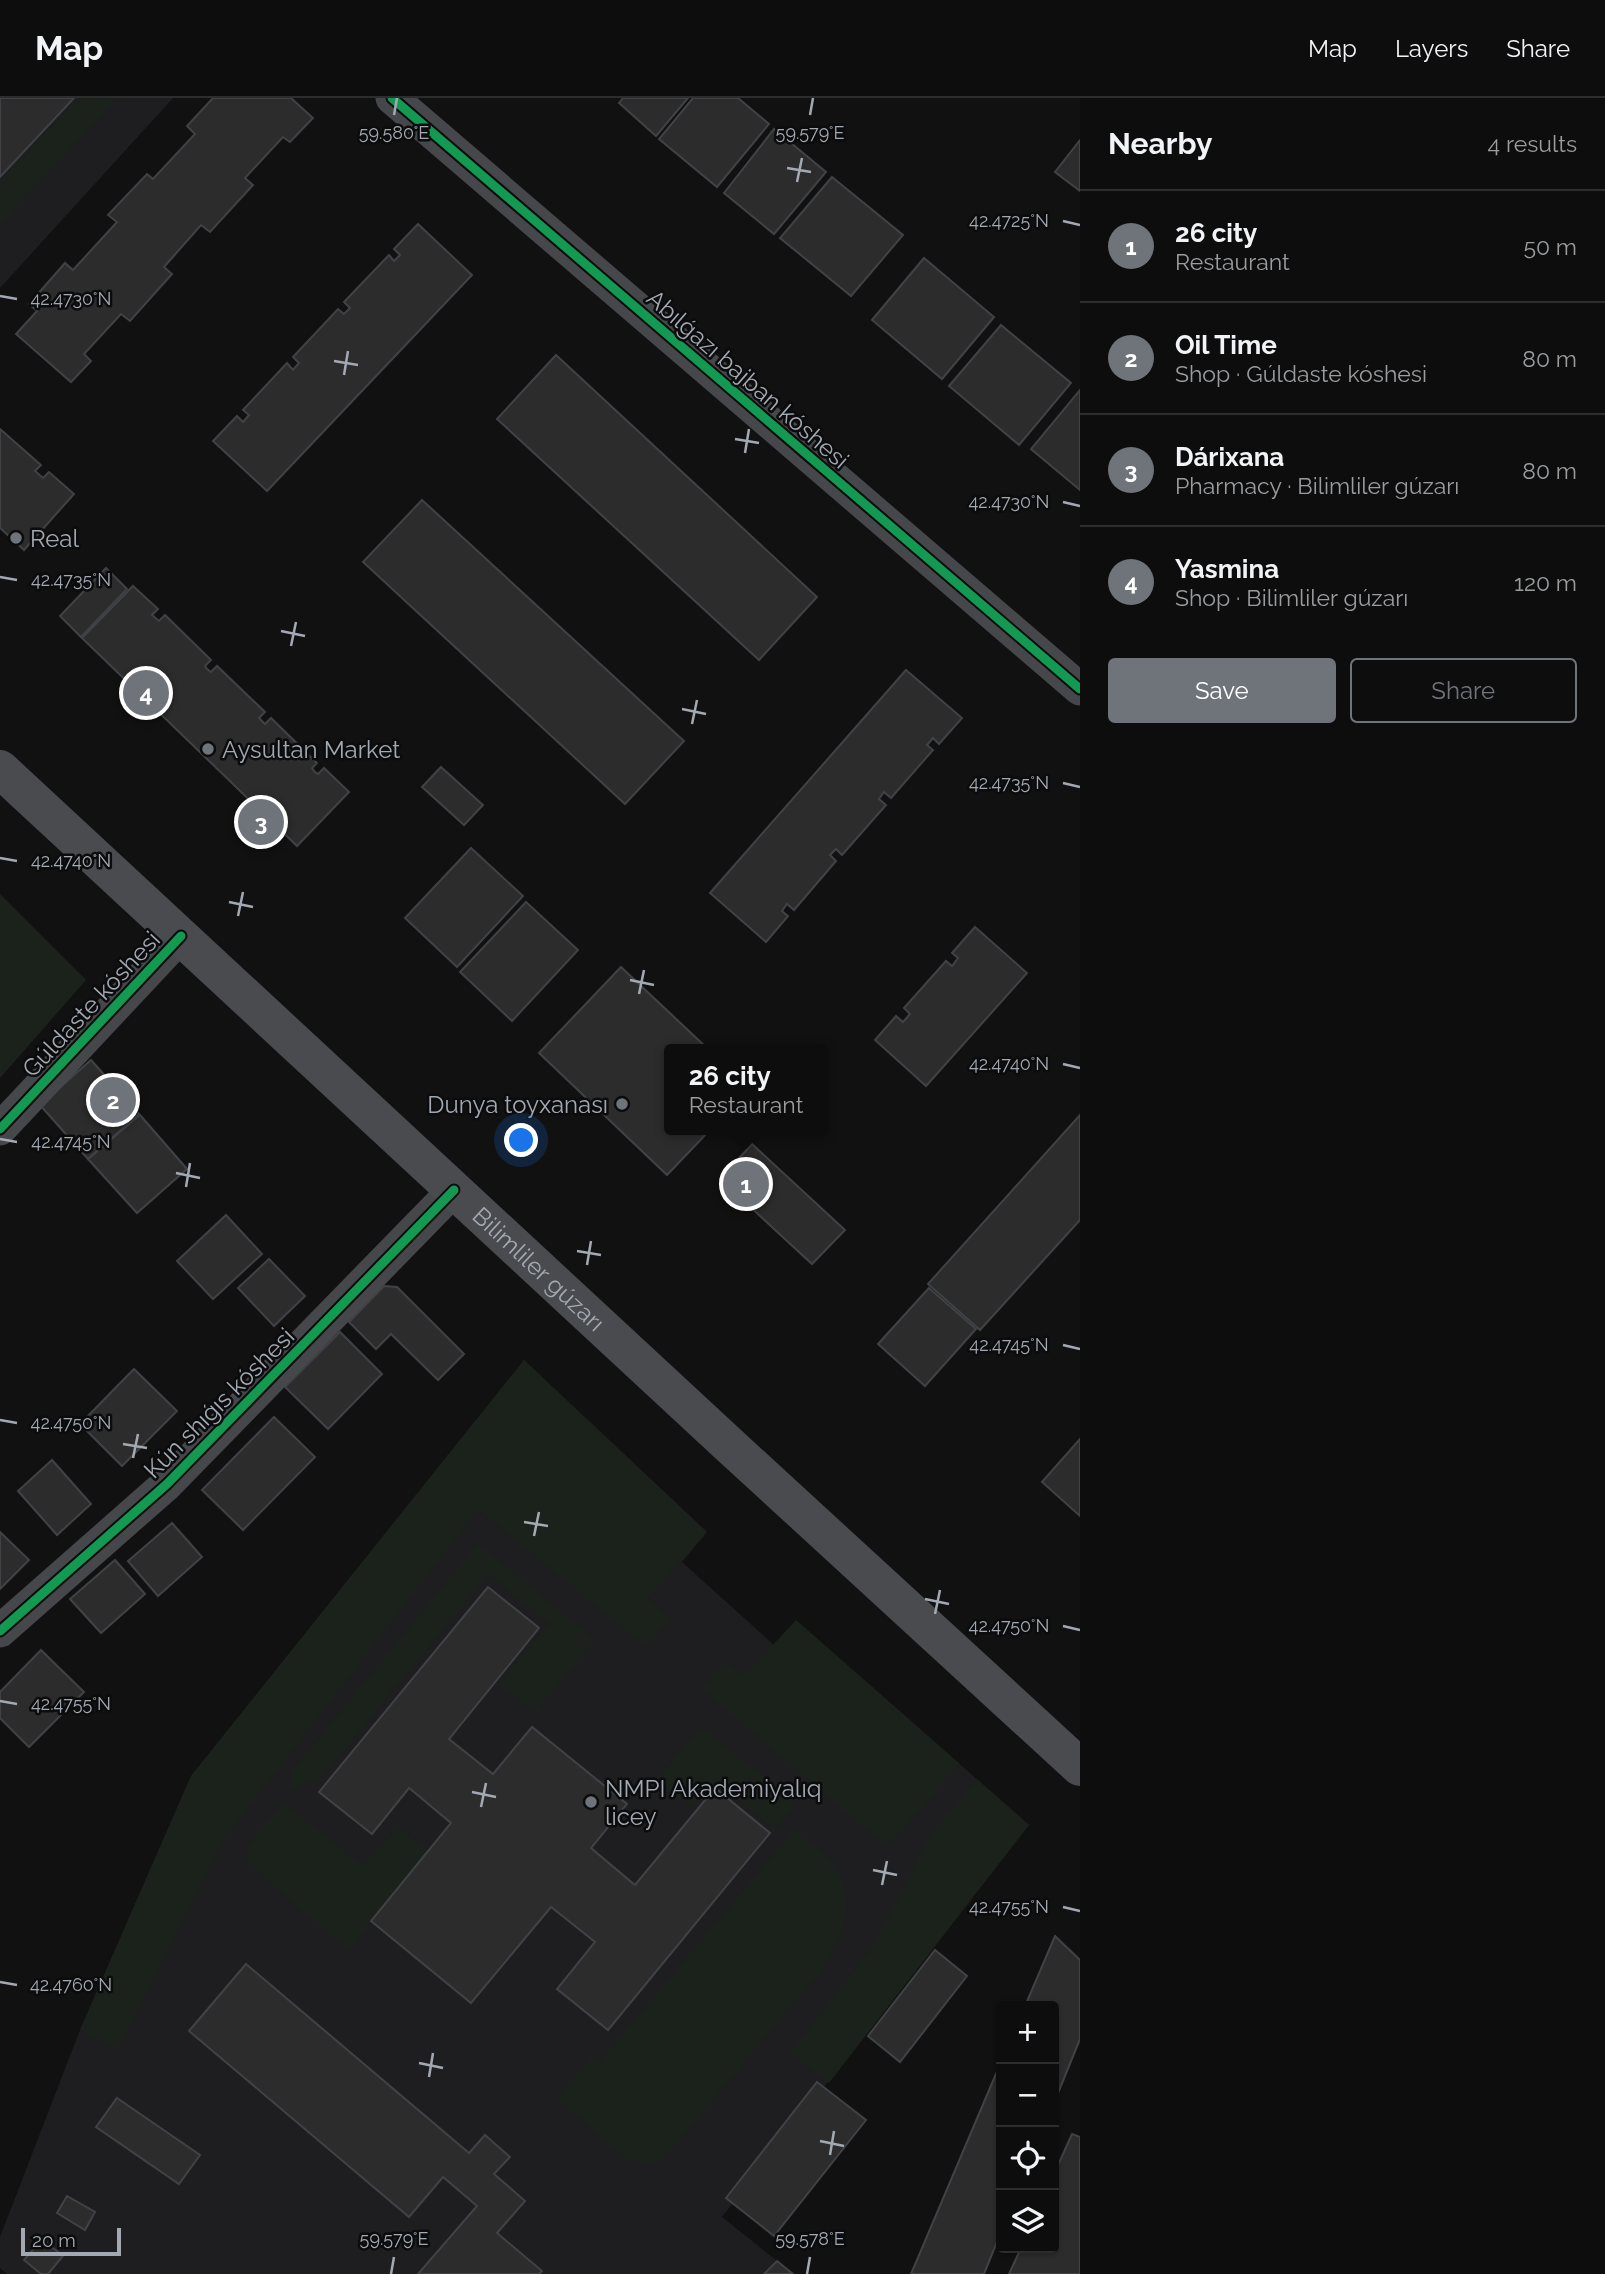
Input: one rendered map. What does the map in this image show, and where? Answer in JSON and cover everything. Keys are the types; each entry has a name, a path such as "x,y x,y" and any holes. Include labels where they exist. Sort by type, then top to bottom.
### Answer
{"main road":[{"name":"Bilimliler gúzarı","path":"0,769 1080,1766"}],"street":[{"name":"Abılǵazı bajban kóshesi","path":"392,98 1080,689"},
{"name":"Gúldaste kóshesi","path":"0,1129 180,936"},
{"name":"Kún shıǵıs kóshesi","path":"0,1632 167,1484 454,1190"}],"shaded area":[{"path":"0,98 173,98 0,288"},
{"path":"79,98 117,98 0,223 0,182"},
{"path":"0,894 86,980 0,1078"},
{"name":"NMPI Akademiyalıq licey","path":"524,1360 707,1532 682,1562 774,1645 796,1620 1029,1825 722,2217 777,2261 764,2274 7,2274 0,2268 0,2237 80,2030 191,1776"},
{"path":"524,1360 707,1532 648,1599 671,1619 646,1647 478,1509 224,1839 118,2049 80,2030 191,1776"},
{"path":"478,1544 595,1640 535,1713 499,1684 549,1624 488,1574 320,1779 291,1789 291,1777 295,1767"},
{"path":"796,1620 960,1764 887,1847 701,1688 725,1661 744,1676"},
{"path":"701,1727 796,1804 774,1830 714,1780 691,1807 657,1779"},
{"path":"977,1779 1029,1825 829,2083 790,2053 875,1944 930,1835"},
{"path":"283,1802 363,1866 398,1827 431,1853 348,1950 248,1863 248,1845"},
{"path":"794,1830 820,1851 841,1879 846,1909 838,1940 821,1970 663,2160 645,2164 628,2160 556,2098 591,2058 599,2063"}],"building":[{"path":"0,98 74,98 0,177"},
{"path":"213,98 291,98 313,118 290,142 283,137 245,178 253,185 210,232 201,225 164,267 172,274 130,321 121,314 84,354 91,361 71,382 16,334 37,311 29,304 65,263 73,270 117,222 108,215 147,174 153,179 195,134 187,126"},
{"path":"623,98 688,98 656,136 619,103"},
{"path":"693,98 738,98 769,124 717,187 659,139"},
{"path":"774,129 826,172 774,234 724,193"},
{"path":"1080,140 1080,191 1055,172"},
{"path":"832,177 903,235 851,296 780,238"},
{"path":"418,224 472,275 267,491 213,441 237,416 243,422 249,415 243,410 287,363 293,370 299,363 293,357 338,309 344,314 350,308 344,302 389,255 394,261 400,255 394,249"},
{"path":"924,258 994,317 942,379 872,320"},
{"path":"1001,325 1071,383 1019,445 949,386"},
{"path":"556,355 817,597 759,660 497,419"},
{"path":"1080,390 1080,490 1031,449"},
{"path":"0,429 41,465 35,471 43,478 49,472 74,494 24,550 0,528"},
{"path":"422,500 684,741 625,804 363,562"},
{"path":"106,568 127,589 81,637 60,616"},
{"path":"133,586 158,609 152,615 159,621 165,615 211,660 205,666 207,669 211,672 217,666 265,712 259,718 265,724 271,718 317,763 312,768 315,772 318,774 324,768 349,792 297,846 82,638"},
{"path":"906,670 962,718 939,744 933,738 927,745 933,750 891,798 884,792 879,799 886,805 842,855 836,849 830,855 836,861 794,910 787,904 782,911 788,916 766,942 710,893"},
{"path":"441,767 483,805 464,825 422,787"},
{"path":"471,848 523,896 457,967 405,918"},
{"path":"526,902 578,950 512,1021 460,972"},
{"path":"975,927 1027,973 926,1086 875,1040 896,1016 903,1022 910,1014 904,1008 946,961 952,966 958,958 952,953"},
{"path":"621,967 703,1044 664,1044 664,1135 705,1135 667,1175 539,1053"},
{"path":"91,1060 139,1114 88,1159 40,1105"},
{"path":"140,1115 187,1169 137,1213 88,1159"},
{"path":"1080,1115 1080,1220 980,1330 928,1284"},
{"path":"752,1144 845,1230 812,1264 720,1179"},
{"path":"226,1215 262,1254 213,1299 177,1261"},
{"path":"269,1259 305,1296 274,1326 238,1288"},
{"path":"384,1286 397,1287 464,1354 438,1380 391,1334 376,1349 349,1322"},
{"path":"929,1288 976,1329 925,1386 878,1344"},
{"path":"340,1332 382,1374 328,1429 285,1387"},
{"path":"134,1369 177,1411 122,1466 80,1424"},
{"path":"274,1417 315,1457 243,1530 202,1490"},
{"path":"1080,1439 1080,1516 1042,1482"},
{"path":"52,1460 91,1504 57,1535 18,1491"},
{"path":"172,1523 202,1557 158,1596 128,1561"},
{"path":"0,1532 29,1560 0,1589"},
{"path":"115,1560 145,1594 101,1633 70,1599"},
{"path":"488,1587 539,1628 449,1739 493,1774 532,1727 627,1804 591,1848 635,1885 715,1788 770,1833 608,2030 557,1989 595,1942 551,1907 471,2003 371,1921 451,1823 409,1788 372,1834 319,1792"},
{"path":"41,1650 84,1692 29,1747 0,1718 0,1692"},
{"path":"1055,1936 1080,1960 1080,2039 1059,2091 1059,2001 1027,2001"},
{"path":"935,1950 967,1976 900,2062 868,2036"},
{"path":"246,1964 469,2153 485,2135 510,2157 494,2174 525,2201 497,2233 542,2271 539,2274 418,2274 477,2206 443,2177 409,2217 189,2031"},
{"path":"996,2074 996,2244 984,2274 911,2274"},
{"path":"817,2082 866,2120 774,2236 726,2198"},
{"path":"117,2098 200,2155 179,2184 96,2127"},
{"path":"1072,2134 1080,2137 1080,2274 1009,2274 1019,2253 1059,2253 1059,2163"},
{"path":"67,2196 95,2212 85,2230 57,2213"},
{"path":"42,2239 63,2256 48,2274 41,2274 24,2260"},
{"path":"777,2261 793,2274 764,2274"}],"cycle path":[{"path":"392,98 1080,689"},
{"path":"0,1129 181,936"},
{"path":"0,1631 167,1484 454,1190"}],"place":[{"name":"Real","path":"16,538"},
{"name":"Yasmina","path":"146,693"},
{"name":"Aysultan Market","path":"208,749"},
{"name":"Dárixana","path":"261,822"},
{"name":"Oil Time","path":"113,1100"},
{"name":"Dunya toyxanası","path":"622,1104"},
{"name":"26 city","path":"746,1184"},
{"name":"NMPI Akademiyalıq licey","path":"591,1802"}]}
